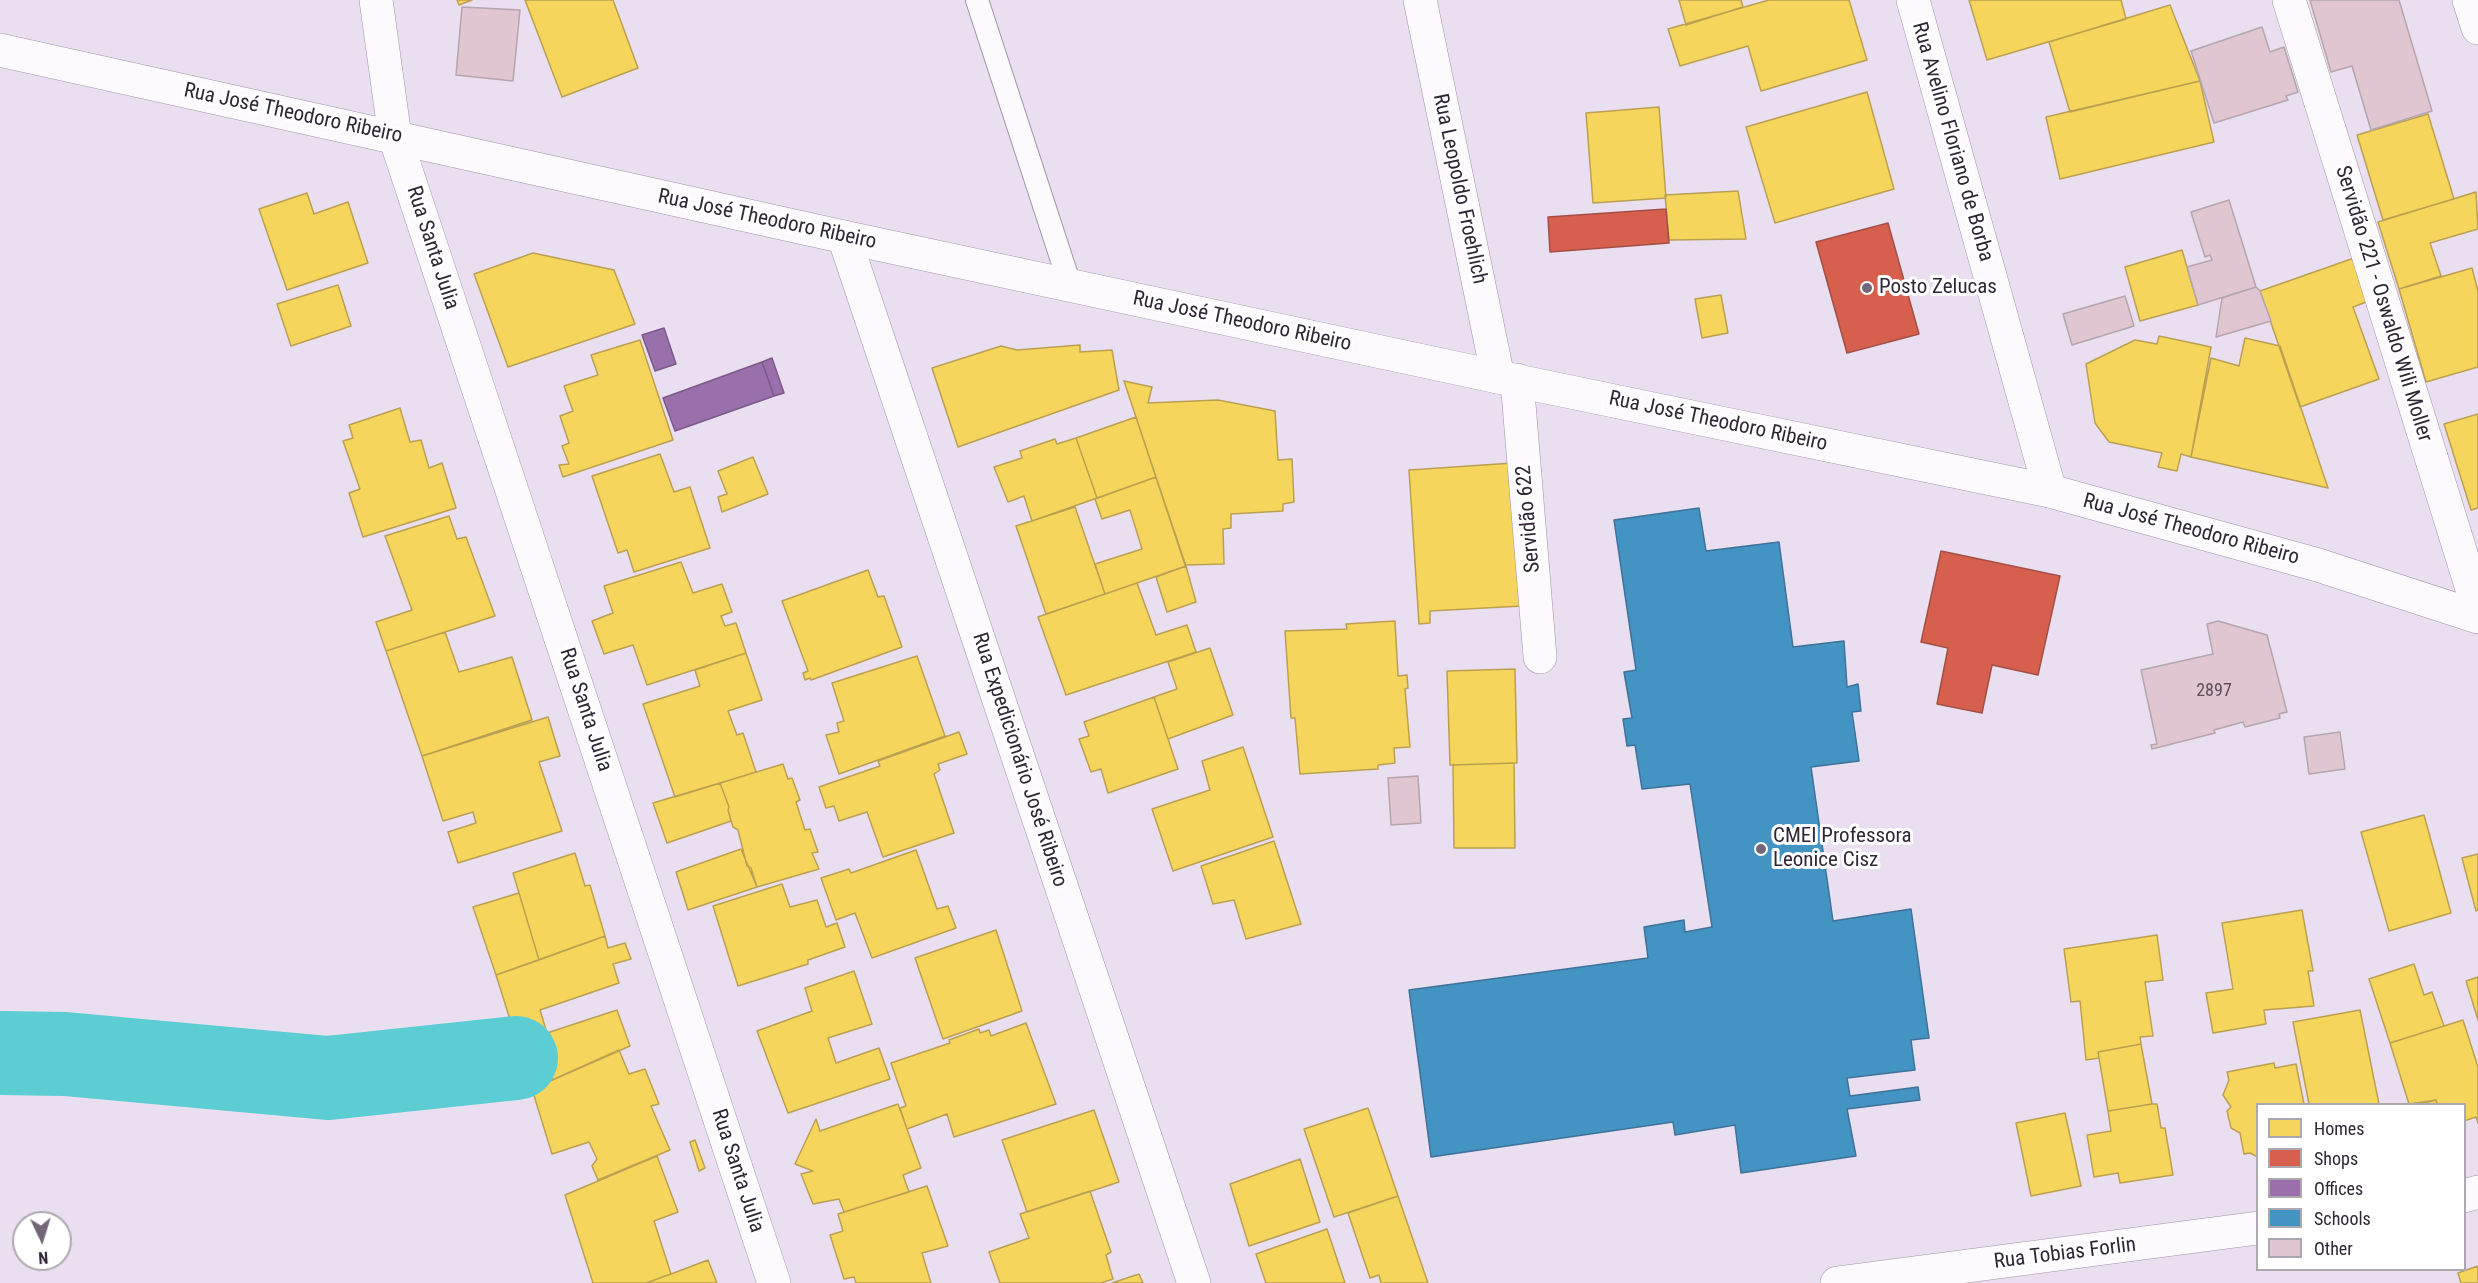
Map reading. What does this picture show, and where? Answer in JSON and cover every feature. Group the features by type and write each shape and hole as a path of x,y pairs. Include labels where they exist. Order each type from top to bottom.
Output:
{"street":[{"name":"Rua Santa Julia","path":"376,0 395,137 774,1283"},
{"name":"Rua Leopoldo Froehlich","path":"1420,0 1507,379"},
{"name":"Rua Avelino Floriano de Borba","path":"1912,0 2050,491"},
{"name":"Servidão 221 - Oswaldo Wili Moller","path":"2289,0 2478,608"},
{"path":"2469,0 2478,28"},
{"name":"Rua José Theodoro Ribeiro","path":"0,50 844,237 1507,379 2050,491 2318,566 2478,617"},
{"name":"Rua Expedicionário José Ribeiro","path":"844,237 1194,1283"},
{"name":"Servidão 622","path":"1507,379 1540,657"},
{"name":"Rua Tobias Forlin","path":"1837,1283 2256,1228"}],"lane":[{"path":"977,0 1070,285"}],"building: Homes":[{"path":"457,0 472,0 459,5"},
{"path":"525,0 613,0 638,68 562,97"},
{"path":"1679,0 1741,0 1743,7 1686,25"},
{"path":"1769,0 1849,0 1867,60 1761,91 1748,46 1680,66 1668,29"},
{"path":"1969,0 2121,0 2126,19 1987,60"},
{"path":"2170,5 2200,81 2070,112 2049,42"},
{"path":"2200,81 2214,142 2060,179 2046,117"},
{"path":"1867,92 1894,189 1775,223 1746,127"},
{"path":"1659,107 1666,198 1593,203 1586,113"},
{"path":"2428,114 2454,199 2383,220 2357,135"},
{"path":"1738,191 1746,239 1669,240 1665,195"},
{"path":"2476,192 2478,229 2430,243 2441,276 2399,289 2378,222"},
{"path":"307,193 314,214 348,202 368,263 287,290 259,209"},
{"path":"2182,250 2198,305 2140,321 2125,267"},
{"path":"533,253 614,270 635,324 508,367 474,274"},
{"path":"2354,258 2369,301 2353,307 2379,379 2300,407 2260,291"},
{"path":"2472,268 2478,291 2478,367 2426,382 2399,289"},
{"path":"338,285 351,326 291,346 277,304"},
{"path":"1721,295 1728,333 1702,338 1695,299"},
{"path":"2159,336 2211,347 2191,457 2181,454 2177,471 2158,467 2162,453 2109,442 2095,423 2086,364 2135,340 2157,344"},
{"path":"2245,338 2280,346 2328,488 2191,457 2211,358 2239,366"},
{"path":"640,340 673,440 563,477 559,465 569,464 562,446 569,443 560,416 573,411 564,386 598,375 591,355"},
{"path":"1080,345 1080,352 1112,350 1119,390 958,447 932,368 1001,346 1017,350"},
{"path":"1124,381 1152,387 1148,403 1218,400 1275,411 1278,460 1292,459 1294,502 1283,504 1283,511 1231,514 1231,528 1223,529 1224,564 1185,565"},
{"path":"400,408 410,442 421,440 429,468 442,463 456,508 363,537 349,493 360,489 343,441 353,438 349,425"},
{"path":"2478,414 2478,508 2471,510 2444,424"},
{"path":"1136,417 1156,477 1097,498 1076,438"},
{"path":"1076,438 1097,498 1032,521 1024,496 1008,502 994,467 1022,458 1020,451 1055,439 1057,444"},
{"path":"660,454 674,492 690,487 710,548 634,572 627,550 618,553 592,476"},
{"path":"753,457 768,494 722,512 718,497 727,494 718,471"},
{"path":"1513,463 1522,606 1430,611 1430,623 1419,624 1409,470"},
{"path":"1156,477 1186,566 1105,594 1095,564 1142,549 1130,510 1102,519 1095,499"},
{"path":"1075,507 1105,594 1046,614 1016,526"},
{"path":"449,516 457,539 466,537 495,616 386,651 376,622 412,610 385,536"},
{"path":"681,562 693,593 722,584 732,612 721,616 725,626 736,623 746,653 647,685 633,645 604,654 592,621 613,613 604,586"},
{"path":"1186,566 1196,602 1167,612 1156,577"},
{"path":"868,570 878,597 884,596 902,647 811,680 810,678 805,680 803,673 808,671 782,601"},
{"path":"1137,583 1156,635 1187,625 1196,652 1066,695 1038,617"},
{"path":"1395,621 1398,676 1407,675 1408,688 1405,689 1410,747 1394,748 1395,763 1378,765 1378,769 1300,774 1295,718 1291,718 1285,631 1347,629 1346,624"},
{"path":"445,632 459,672 512,657 532,720 422,756 386,651"},
{"path":"1210,648 1233,715 1168,739 1154,697 1177,689 1168,662"},
{"path":"746,653 762,700 728,711 737,735 743,733 756,772 675,797 643,704 700,686 695,670"},
{"path":"917,656 945,736 839,774 826,735 839,732 837,723 844,721 832,683"},
{"path":"1515,669 1517,763 1450,765 1447,671"},
{"path":"1154,697 1178,769 1108,793 1101,769 1091,772 1079,739 1089,736 1084,722"},
{"path":"548,717 560,756 539,762 562,831 458,863 448,832 476,823 473,812 443,821 422,756"},
{"path":"959,732 967,754 938,764 940,770 934,774 954,833 883,857 867,812 839,821 834,806 826,808 819,787 880,766 878,761"},
{"path":"1243,747 1273,837 1173,871 1152,809 1210,790 1202,761"},
{"path":"1514,763 1515,848 1454,848 1453,765"},
{"path":"783,764 788,779 792,778 800,800 796,802 805,830 810,829 818,852 812,853 819,869 757,887 751,868 747,866 738,830 733,827 729,807 720,783"},
{"path":"720,783 729,807 731,821 667,843 653,803"},
{"path":"2424,815 2451,913 2389,931 2361,832"},
{"path":"1274,841 1301,924 1246,939 1234,900 1213,904 1201,866"},
{"path":"741,849 757,887 688,910 676,872"},
{"path":"916,850 937,909 948,906 956,928 872,958 855,913 836,920 821,878 849,869 851,873"},
{"path":"575,853 585,886 590,885 605,936 539,960 513,873"},
{"path":"2478,854 2478,910 2476,911 2462,858"},
{"path":"782,884 790,907 817,900 826,927 837,923 845,947 808,960 808,964 738,986 713,906"},
{"path":"519,893 539,960 496,975 473,907"},
{"path":"2302,910 2313,971 2308,971 2314,1006 2264,1010 2266,1024 2213,1033 2206,993 2233,989 2222,923"},
{"path":"996,930 1022,1011 943,1039 915,958"},
{"path":"2157,935 2163,980 2145,982 2153,1036 2140,1037 2141,1044 2098,1052 2099,1058 2086,1060 2080,1001 2071,1002 2064,949"},
{"path":"605,936 608,948 625,943 631,959 613,964 619,983 540,1010 547,1033 617,1010 630,1046 532,1089 496,975"},
{"path":"2414,964 2424,995 2432,992 2444,1026 2390,1043 2369,979"},
{"path":"854,971 872,1024 828,1038 836,1063 879,1048 890,1079 788,1113 757,1031 812,1011 805,988"},
{"path":"2478,977 2478,1020 2466,981"},
{"path":"2360,1010 2379,1103 2309,1103 2293,1022"},
{"path":"2463,1020 2478,1067 2478,1123 2476,1117 2466,1120 2466,1103 2437,1103 2436,1100 2409,1103 2390,1043"},
{"path":"1026,1023 1056,1104 954,1137 947,1114 907,1129 900,1108 906,1106 891,1063 950,1043 949,1040 979,1029 980,1033 989,1030 991,1036"},
{"path":"2141,1044 2152,1104 2108,1111 2098,1052"},
{"path":"619,1050 629,1074 645,1069 659,1104 651,1106 670,1150 598,1180 592,1166 597,1159 589,1142 552,1154 532,1089"},
{"path":"2274,1063 2275,1068 2296,1064 2304,1103 2256,1103 2256,1156 2250,1153 2244,1154 2240,1133 2231,1128 2227,1111 2231,1107 2223,1095 2229,1080 2227,1072"},
{"path":"898,1104 921,1168 903,1175 909,1192 844,1212 839,1199 813,1204 801,1174 813,1171 795,1164 816,1119 820,1131"},
{"path":"2157,1104 2161,1128 2165,1128 2173,1175 2120,1183 2118,1173 2094,1177 2087,1135 2111,1131 2108,1111"},
{"path":"1368,1108 1398,1196 1334,1217 1304,1129"},
{"path":"1094,1110 1119,1182 1027,1212 1002,1140"},
{"path":"2065,1113 2081,1186 2031,1196 2016,1123"},
{"path":"695,1140 705,1168 699,1171 690,1142"},
{"path":"657,1156 678,1212 654,1221 671,1274 646,1283 593,1283 565,1195"},
{"path":"1300,1159 1320,1222 1249,1246 1230,1184"},
{"path":"927,1186 948,1246 922,1253 931,1283 856,1283 854,1277 844,1279 830,1235 843,1231 838,1214"},
{"path":"1090,1191 1111,1252 1106,1255 1113,1279 1101,1283 1000,1283 989,1252 1029,1238 1020,1214"},
{"path":"1398,1196 1428,1283 1381,1283 1379,1275 1370,1278 1348,1213"},
{"path":"1327,1229 1345,1283 1266,1283 1256,1254"},
{"path":"708,1260 717,1283 646,1283 671,1274"},
{"path":"2478,1266 2478,1283 2461,1283 2458,1273"},
{"path":"1139,1274 1143,1283 1112,1283"}],"building: Shops":[{"path":"1666,209 1669,243 1550,252 1548,217"},
{"name":"Posto Zelucas","path":"1888,223 1919,334 1847,353 1816,242"},
{"path":"1941,551 2060,576 2038,675 1992,665 1982,713 1937,704 1948,648 1921,642"}],"building: Offices":[{"path":"664,328 676,364 655,371 642,335"},
{"path":"772,358 784,393 774,396 762,362"},
{"path":"762,362 774,396 675,431 663,398"}],"building: Schools":[{"name":"CMEI Professora Leonice Cisz","path":"1699,508 1706,551 1779,542 1793,647 1844,641 1847,687 1858,684 1861,711 1852,712 1859,761 1811,767 1833,921 1911,909 1929,1038 1911,1040 1915,1070 1847,1078 1850,1096 1918,1087 1920,1100 1847,1109 1856,1156 1741,1173 1735,1125 1675,1135 1673,1122 1431,1157 1409,990 1648,958 1644,927 1684,920 1685,932 1712,927 1690,784 1642,789 1635,745 1627,746 1623,719 1632,718 1624,672 1636,670 1614,520"}],"building: Other":[{"path":"2310,0 2399,0 2432,111 2371,130 2352,66 2331,72"},
{"path":"462,7 520,10 513,81 456,75"},
{"path":"2262,27 2270,52 2284,47 2298,92 2286,96 2288,100 2214,123 2191,51"},
{"path":"2229,200 2256,287 2198,305 2187,267 2212,260 2210,255 2205,257 2191,212"},
{"path":"2256,287 2260,291 2271,321 2216,337 2222,298"},
{"path":"2125,296 2134,326 2072,345 2063,314"},
{"path":"2218,621 2267,635 2287,712 2279,714 2280,718 2245,727 2243,722 2214,730 2215,733 2152,749 2151,745 2157,744 2141,670 2213,654 2207,624"},
{"path":"2340,732 2345,769 2309,774 2304,737"},
{"path":"1418,776 1421,823 1391,825 1388,778"}],"waterway":[{"path":"0,1053 65,1054 328,1078 516,1058"}],"place":[{"name":"Posto Zelucas","path":"1867,288"},
{"name":"CMEI Professora Leonice Cisz","path":"1761,849"}]}
